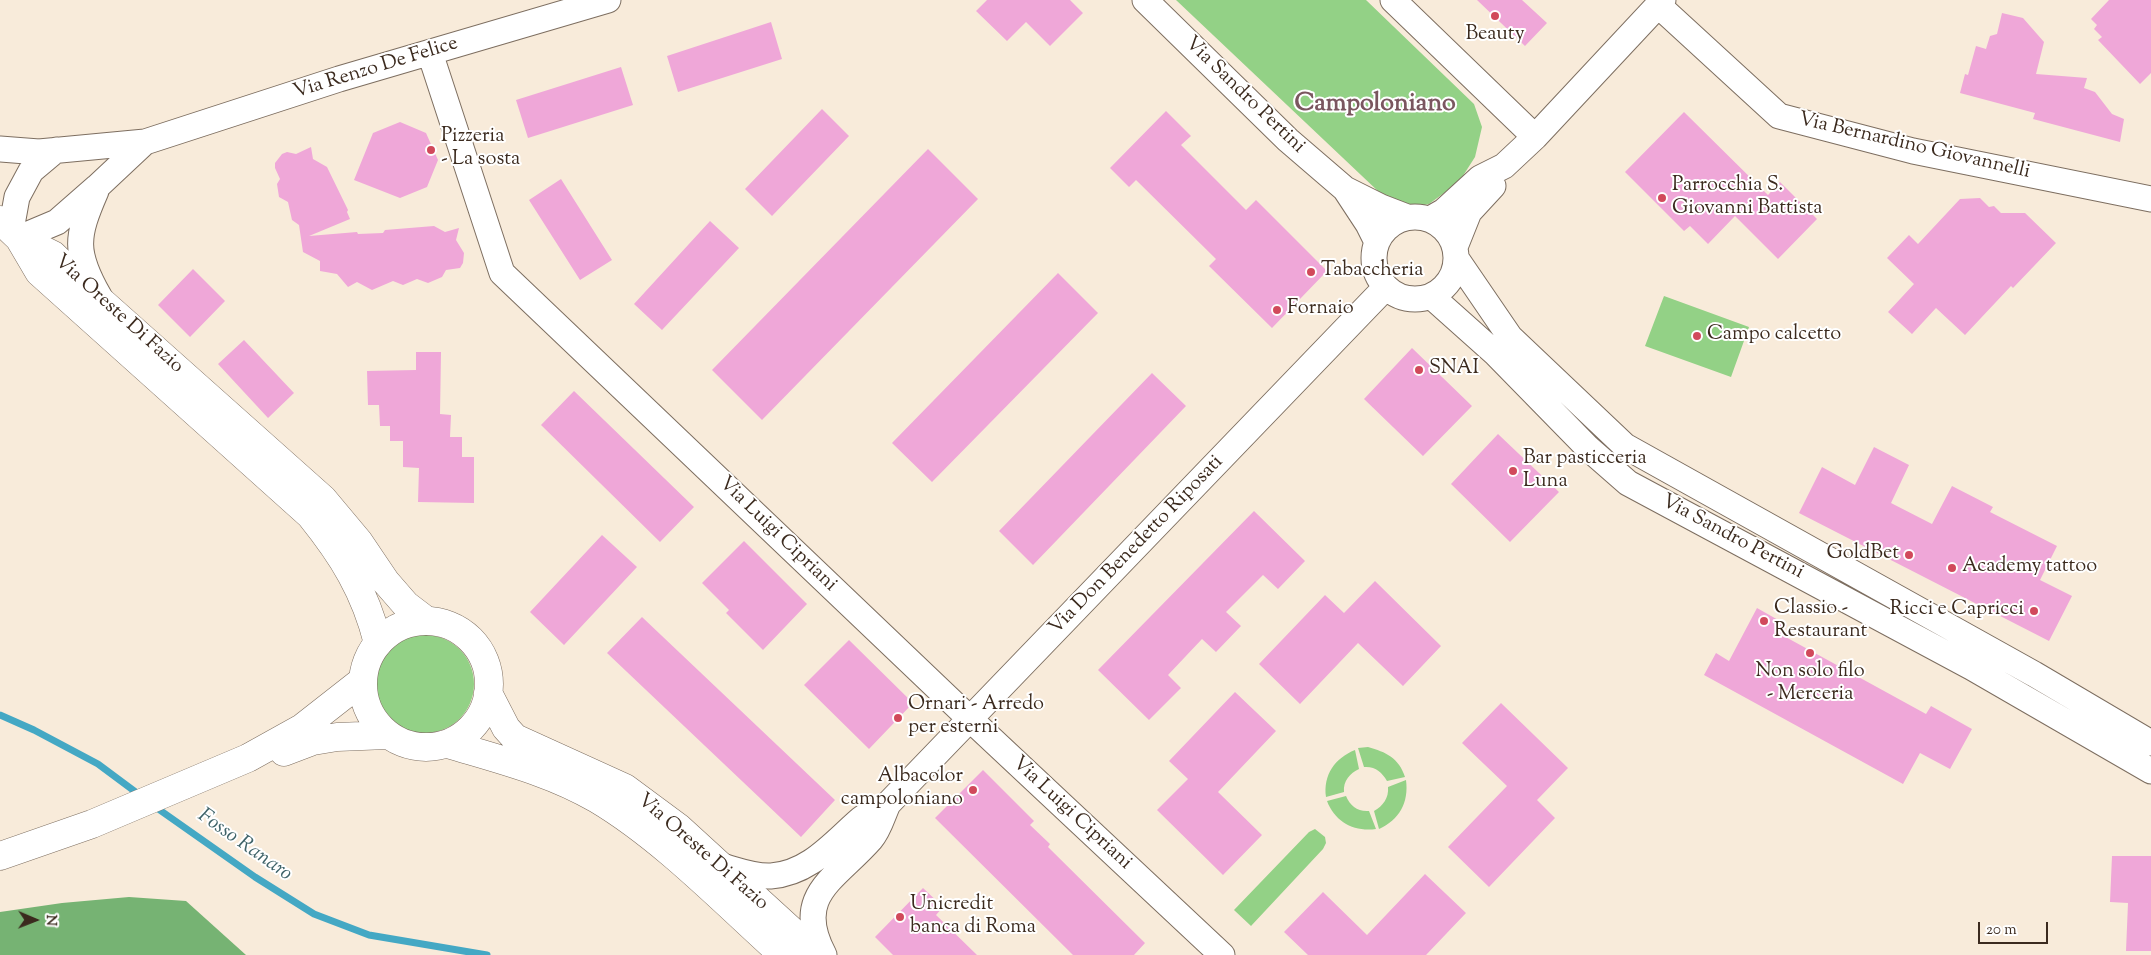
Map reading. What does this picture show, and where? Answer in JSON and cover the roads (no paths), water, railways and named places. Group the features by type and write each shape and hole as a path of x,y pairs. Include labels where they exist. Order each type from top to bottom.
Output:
{"main road":[{"name":"Via Oreste Di Fazio","path":"10,229 53,255 103,303 323,499 359,542 386,582 406,605 427,621"},
{"name":"Via Oreste Di Fazio","path":"10,229 39,272 310,515 334,545 363,596 371,614 378,643"},
{"path":"427,621 449,625 464,633 476,645 489,676 488,694 484,710 475,725 462,736 448,744 432,748 416,748 401,743 387,735 371,716 364,699 362,681 366,664 384,636 399,626 427,621"},
{"path":"0,856 92,824 248,758 302,728 362,681"},
{"name":"Via Oreste Di Fazio","path":"488,694 506,728 515,738 625,788 679,828 818,955"},
{"path":"248,758 284,752 313,740 387,735"},
{"name":"Via Oreste Di Fazio","path":"448,744 527,768 596,798 643,829 783,955"}],"street":[{"name":"Via Renzo De Felice","path":"145,142 339,79 608,0"},
{"name":"Via Sandro Pertini","path":"1145,0 1288,140 1345,189 1382,207 1419,218"},
{"path":"1393,0 1535,137"},
{"path":"1504,166 1491,189 1469,212 1456,253 1455,270 1442,290 1420,299 1407,298 1386,288 1374,266 1377,242 1384,230 1394,221 1419,218 1444,211 1480,178 1504,166 1535,137 1660,3"},
{"name":"Via Bernardino Giovannelli","path":"1660,3 1779,116 1913,151 2151,198"},
{"name":"Via Luigi Cipriani","path":"430,53 502,274 970,719 1222,955"},
{"path":"0,149 39,152 145,142"},
{"path":"56,150 31,171 17,197 10,229 57,222 98,187 145,142"},
{"path":"98,187 83,221 80,240 85,271 103,303"},
{"name":"Via Sandro Pertini","path":"1345,189 1368,224 1377,242"},
{"path":"1419,218 1442,225 1450,235 1456,253"},
{"name":"Via Sandro Pertini","path":"1456,253 1510,337 1626,446 2025,669 2151,743"},
{"name":"Via Don Benedetto Riposati","path":"888,804 1386,288"},
{"name":"Via Sandro Pertini","path":"1431,296 1496,354 1588,448 1628,483 1970,667 2151,770"},
{"path":"722,866 754,875 786,874 802,868 828,850 863,818 888,804"},
{"path":"824,955 815,938 812,925 812,911 819,896 873,838 888,804"}],"waterway":[{"name":"Fosso Ranaro","path":"0,715 34,730 98,764 141,796"},
{"name":"Fosso Ranaro","path":"154,806 255,877 314,914 369,935 487,955"}],"place":[{"name":"Beauty","path":"1495,16"},
{"name":"Pizzeria - La sosta","path":"431,150"},
{"name":"Parrocchia S. Giovanni Battista","path":"1662,198"},
{"name":"Tabaccheria","path":"1311,272"},
{"name":"Fornaio","path":"1277,310"},
{"name":"Campo calcetto","path":"1697,336"},
{"name":"SNAI","path":"1419,370"},
{"name":"Bar pasticceria Luna","path":"1513,471"},
{"name":"GoldBet","path":"1909,555"},
{"name":"Academy tattoo","path":"1952,568"},
{"name":"Ricci e Capricci","path":"2034,611"},
{"name":"Classio - Restaurant","path":"1764,621"},
{"name":"Non solo filo - Merceria","path":"1810,653"},
{"name":"Ornari - Arredo per esterni","path":"898,718"},
{"name":"Albacolor campoloniano","path":"973,790"},
{"name":"Unicredit banca di Roma","path":"900,917"}],"district":[{"name":"Campoloniano","path":"1375,106"}]}
